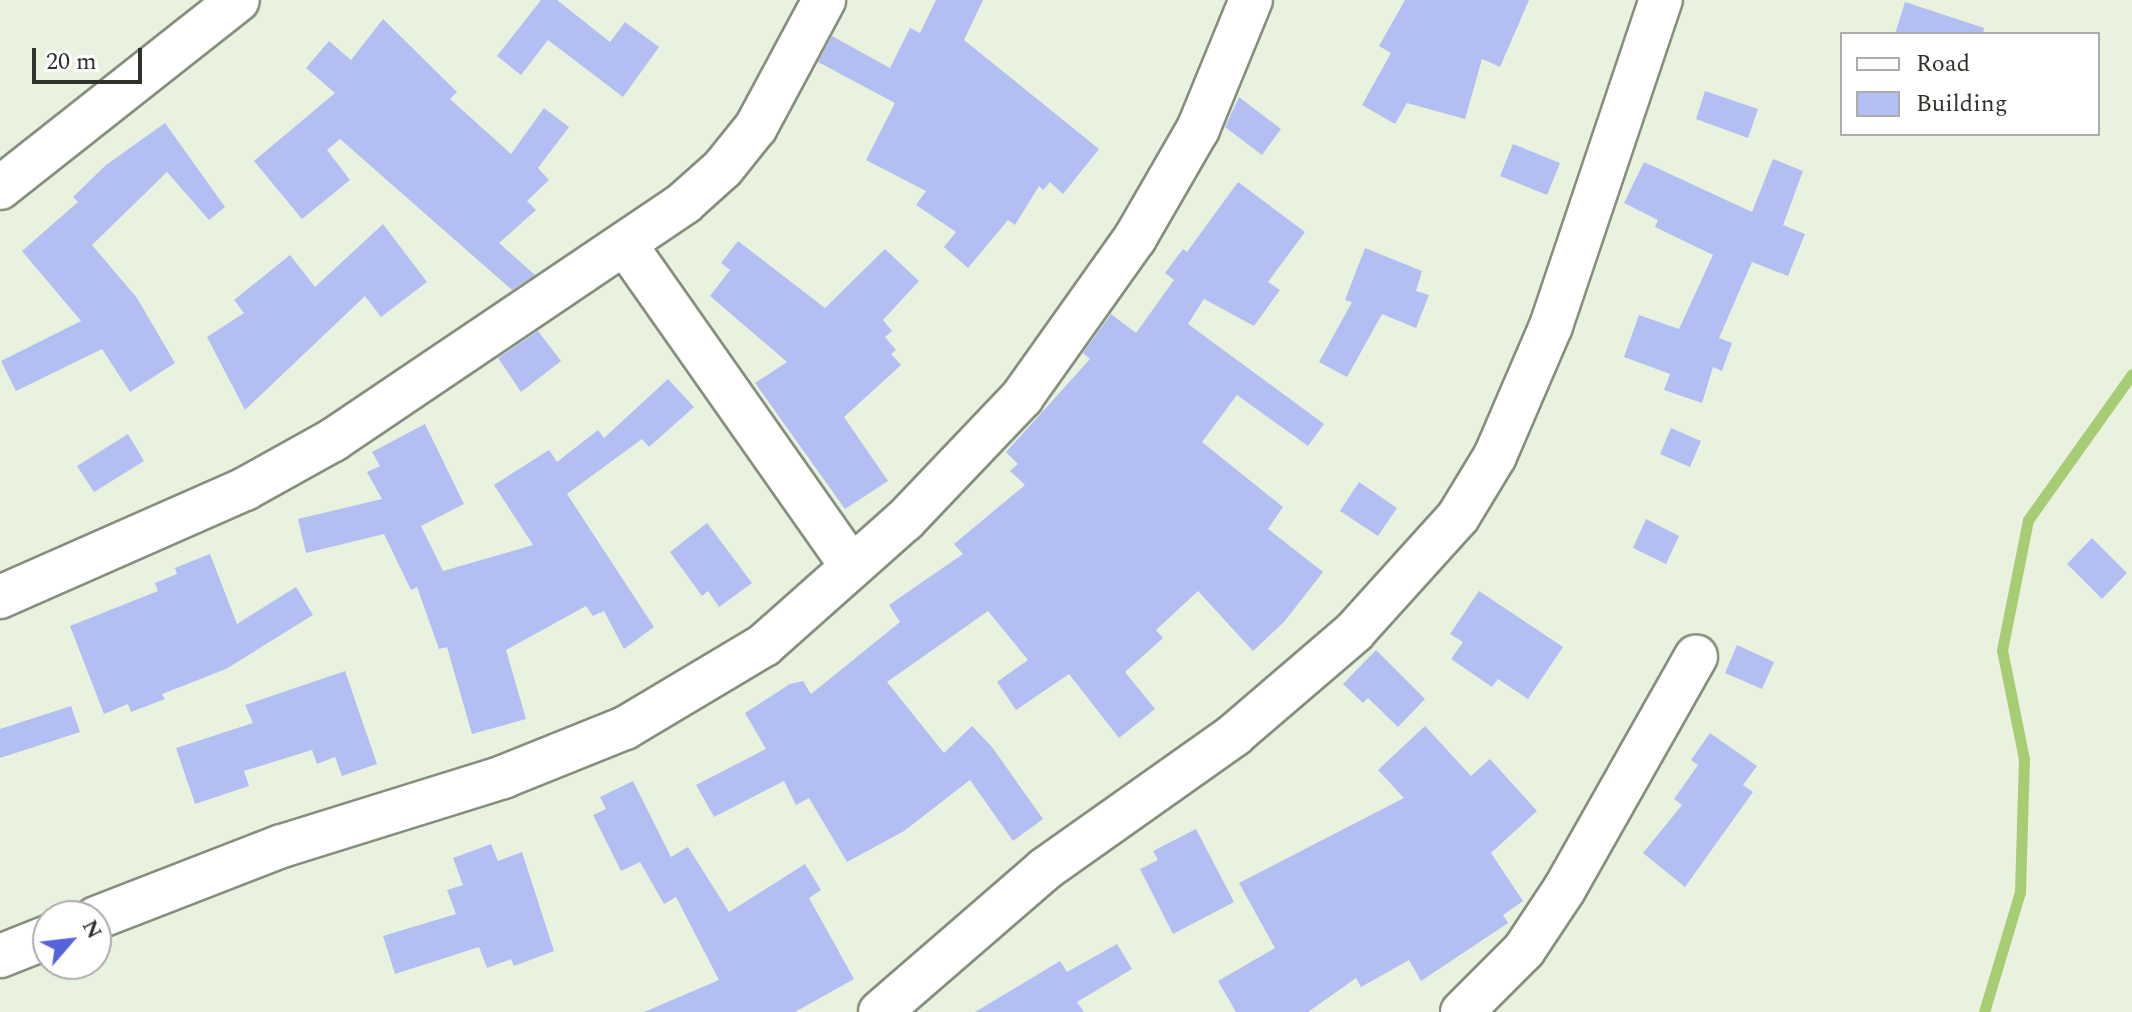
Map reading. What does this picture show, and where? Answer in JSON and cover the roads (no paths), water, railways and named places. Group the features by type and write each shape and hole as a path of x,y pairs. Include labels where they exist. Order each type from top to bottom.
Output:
{"street":[{"path":"0,188 238,0"},
{"path":"0,597 245,489 333,440 625,244 723,168 756,127 824,0"},
{"path":"112,912 295,841 503,777 625,728 764,645 973,454 1077,324 1198,129 1251,0"},
{"path":"880,1012 1045,869 1234,735 1305,675 1354,632 1458,517 1495,456 1551,326 1661,0"},
{"path":"625,244 851,565"},
{"path":"1462,1012 1524,950 1565,888 1696,656"},
{"path":"0,956 32,943"}],"waterway":[{"path":"1984,1012 2020,892 2024,759 2002,650 2028,520 2132,374"}]}
